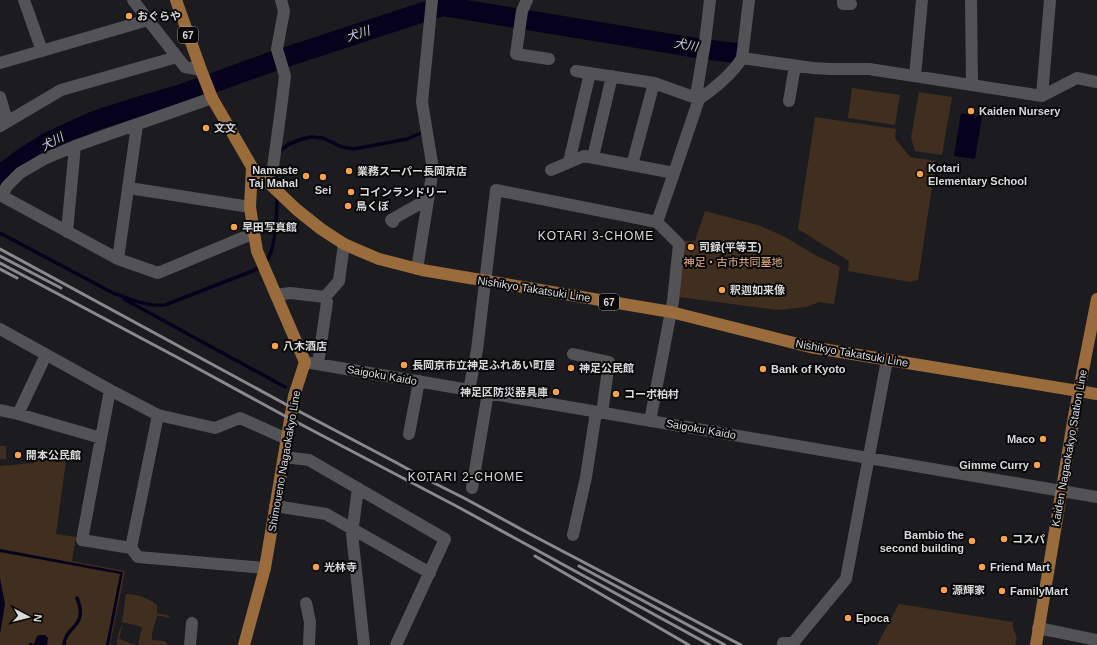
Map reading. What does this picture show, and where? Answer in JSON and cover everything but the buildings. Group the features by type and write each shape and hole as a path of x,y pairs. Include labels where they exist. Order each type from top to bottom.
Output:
{"main road":[{"name":"Nishikyo Takatsuki Line","path":"176,0 211,96 252,167 296,209 321,229 344,244 360,251 379,259 417,269 671,312 810,347 1097,394"},
{"path":"252,167 250,207 257,251 305,362"},
{"name":"Kaiden Nagaokakyo Station Line","path":"1036,645 1078,391 1094,332 1097,299"},
{"name":"Shimoueno Nagaokakyo Line","path":"244,645 265,568 294,396 305,362"}],"street":[{"path":"24,0 42,51"},
{"path":"133,0 185,67 202,74"},
{"path":"266,180 273,167 285,76 277,49 284,11 281,0"},
{"path":"417,269 433,169 422,102 432,0"},
{"path":"657,222 699,99 697,90 710,0"},
{"path":"699,99 707,94 737,67 742,58 749,0"},
{"path":"915,76 922,0"},
{"path":"971,0 972,84"},
{"path":"1042,96 1050,0"},
{"path":"525,6 520,26 516,54 549,59"},
{"path":"0,63 148,20"},
{"path":"0,97 3,123 61,90 177,57"},
{"path":"742,58 830,70 869,69 1042,96 1077,78 1097,82"},
{"path":"789,101 795,66"},
{"path":"576,71 654,83 699,99"},
{"path":"569,162 590,73"},
{"path":"593,157 612,76"},
{"path":"632,165 654,83"},
{"path":"211,96 75,146 44,159 20,173 7,186 2,196 118,259 158,273 254,233"},
{"path":"118,259 137,124"},
{"path":"67,232 75,146"},
{"path":"551,170 584,156 674,173"},
{"path":"129,188 250,207"},
{"path":"469,390 477,350 496,190 657,222 679,244 671,312 650,421"},
{"path":"393,222 391,220 428,199"},
{"path":"318,364 327,302 326,297 339,281 344,244"},
{"path":"276,295 290,293 326,297"},
{"path":"0,329 158,416 215,428 240,418 287,439"},
{"path":"18,414 46,354"},
{"path":"573,354 610,362 573,535"},
{"path":"784,643 793,643 846,579 887,360"},
{"name":"Saigoku Kaido","path":"305,362 1097,497"},
{"path":"409,434 419,381"},
{"path":"110,390 82,540 131,548 138,557 265,568"},
{"path":"472,488 488,393"},
{"path":"0,410 101,438"},
{"path":"131,548 158,416"},
{"path":"284,457 309,460 445,539 396,645"},
{"path":"358,488 352,534 364,645"},
{"path":"275,506 326,514 430,573"},
{"path":"306,603 310,622 309,645"},
{"path":"190,645 192,623"},
{"path":"1038,628 1097,640"}],"green space":[{"path":"852,88 900,95 895,125 848,118"},
{"path":"919,92 952,97 942,155 915,151 911,138"},
{"path":"815,117 896,129 895,138 910,157 936,161 918,280 910,282 848,271 849,261 798,229"},
{"name":"神足・古市共同墓地","path":"705,211 761,226 785,237 817,256 840,267 834,304 819,302 807,307 778,310 679,297 684,241 695,241"},
{"path":"0,446 6,446 6,459 0,459"},
{"path":"42,456 66,461 56,534 76,537 72,561 125,571 110,645 0,645 0,466 33,463"},
{"path":"126,594 150,600 157,605 157,613 170,616 168,618 157,616 152,633 152,640 164,641 168,644 167,645 138,645 142,627 122,622"},
{"path":"899,604 1013,622 1013,628 1017,638 1015,645 877,645"},
{"path":"123,624 119,639 136,645 117,645 118,634"}],"water":[{"path":"961,113 982,117 975,159 954,156"},
{"path":"0,549 123,572 109,645 106,645 120,574 0,552"},
{"path":"0,578 5,604 0,634"},
{"path":"45,635 48,638 47,645 29,645 29,643 34,644 37,636"}],"waterway":[{"name":"犬川","path":"0,175 50,141 94,121 185,93 274,61 442,6 703,49 736,53"},
{"path":"676,44 688,38"},
{"path":"279,153 289,144 311,137 323,138 342,147 354,149 407,139 421,133"},
{"path":"276,169 277,187"},
{"path":"265,263 272,250 274,240 277,195"},
{"path":"0,233 115,294"},
{"path":"113,293 145,304 165,305 255,270 260,266"},
{"path":"124,299 285,387"},
{"path":"64,645 65,638 78,621 80,615 80,608 77,598"}],"railway":[{"path":"0,249 287,405 741,645"},
{"path":"0,256 61,288"},
{"path":"0,263 458,507 710,645"},
{"path":"0,269 17,278"},
{"path":"535,556 689,645"},
{"path":"579,566 725,645"}],"place":[{"name":"おぐらや","path":"129,16"},
{"name":"Kaiden Nursery","path":"971,111"},
{"name":"文文","path":"206,128"},
{"name":"業務スーパー長岡京店","path":"349,171"},
{"name":"Kotari Elementary School","path":"920,174"},
{"name":"Namaste Taj Mahal","path":"306,176"},
{"name":"Sei","path":"323,177"},
{"name":"コインランドリー","path":"351,192"},
{"name":"鳥くぼ","path":"348,206"},
{"name":"早田写真館","path":"234,227"},
{"name":"司録(平等王)","path":"691,247"},
{"name":"釈迦如来像","path":"722,290"},
{"name":"八木酒店","path":"275,346"},
{"name":"長岡京市立神足ふれあい町屋","path":"404,365"},
{"name":"神足公民館","path":"571,368"},
{"name":"Bank of Kyoto","path":"763,369"},
{"name":"神足区防災器具庫","path":"556,392"},
{"name":"コーポ柏村","path":"616,394"},
{"name":"Maco","path":"1043,439"},
{"name":"開本公民館","path":"18,455"},
{"name":"Gimme Curry","path":"1037,465"},
{"name":"コスパ","path":"1004,539"},
{"name":"Bambio the second building","path":"972,541"},
{"name":"光林寺","path":"316,567"},
{"name":"Friend Mart","path":"982,567"},
{"name":"源輝家","path":"944,590"},
{"name":"FamilyMart","path":"1002,591"},
{"name":"Epoca","path":"848,618"}],"district":[{"name":"KOTARI 3-CHOME","path":"596,236"},
{"name":"KOTARI 2-CHOME","path":"466,477"}]}
